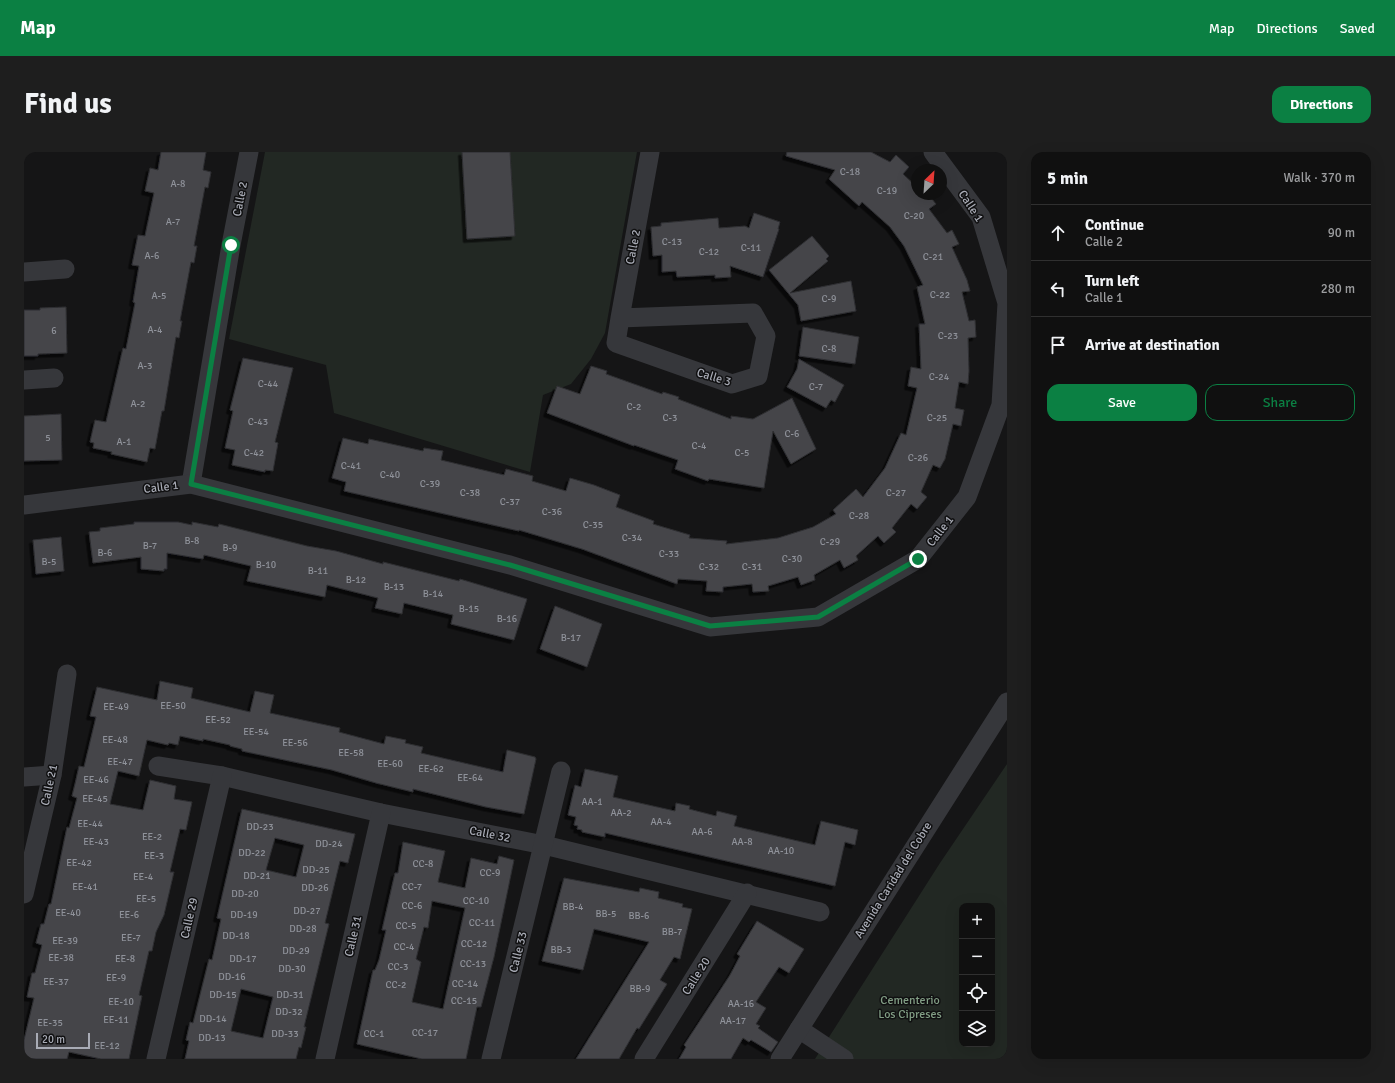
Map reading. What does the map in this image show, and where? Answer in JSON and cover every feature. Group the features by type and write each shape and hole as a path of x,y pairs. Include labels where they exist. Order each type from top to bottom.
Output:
{"street":[{"name":"Calle 2","path":"191,484 231,245 249,152"},
{"name":"Calle 2","path":"616,343 650,152"},
{"name":"Calle 1","path":"24,505 191,484 510,565 710,626 818,617 918,559 967,497 1001,405 1007,303 981,217 933,152"},
{"path":"24,272 65,269"},
{"name":"Calle 3","path":"616,343 732,384 758,376 766,336 754,314 620,318"},
{"path":"24,380 54,378"},
{"name":"Calle 21","path":"24,894 52,775 67,674"},
{"name":"Avenida Caridad del Cobre","path":"780,1059 1007,702"},
{"name":"Calle 32","path":"158,766 222,776 382,813 544,845 747,893 820,912"},
{"name":"Calle 33","path":"492,1059 561,771"},
{"path":"24,777 52,775"},
{"name":"Calle 29","path":"156,1059 222,776"},
{"name":"Calle 31","path":"325,1059 382,813"},
{"name":"Calle 20","path":"644,1059 747,893"},
{"path":"799,1029 844,1059"}],"green space":[{"path":"265,152 637,152 605,333 591,359 571,384 543,395 530,472 334,413 326,365 229,339"},
{"name":"Cementerio Los Cipreses","path":"1007,764 1007,1059 815,1059 940,863"}],"building":[{"path":"161,152 206,152 203,170 211,172 208,188 205,187 194,246 197,246 194,263 191,262 180,321 182,321 179,338 176,337 164,411 162,411 155,449 150,448 147,462 111,454 112,452 93,448 94,443 90,442 95,420 106,422 123,348 126,349 135,303 133,302 139,266 132,265 138,235 145,236 154,193 145,191 150,168 158,170"},
{"path":"462,152 510,152 515,236 467,239"},
{"path":"787,152 871,152 890,162 896,155 909,167 903,174 911,181 911,200 933,200 936,204 929,209 947,233 952,230 959,244 952,247 967,280 970,291 962,292 969,321 975,320 976,337 968,338 968,384 959,382 955,408 964,410 961,426 953,424 945,459 940,468 933,465 921,492 927,497 917,509 911,504 892,528 896,532 884,543 878,536 856,556 858,560 844,568 840,560 814,575 815,580 801,585 798,577 768,586 769,591 753,592 752,584 723,587 723,592 706,591 707,581 678,579 677,584 582,549 519,530 344,491 346,482 332,478 343,438 368,444 369,439 423,451 424,448 443,451 441,460 504,475 506,469 533,476 532,481 566,491 570,478 594,485 620,495 616,507 654,521 653,524 690,535 689,538 727,541 726,544 778,538 813,527 836,514 833,510 856,489 863,497 885,468 901,433 906,435 917,388 908,386 911,367 921,369 919,324 925,324 917,287 923,285 904,246 890,227 862,202 859,206 829,179 835,170 786,156"},
{"path":"754,213 780,222 763,277 730,266 731,277 715,278 715,275 677,277 676,271 662,272 662,255 653,256 651,227 661,226 661,223 718,218 719,228 745,226 749,228"},
{"path":"812,236 829,256 826,259 828,261 790,293 851,281 856,311 801,321 798,305 769,270"},
{"path":"66,307 67,353 24,356 24,310"},
{"path":"803,327 859,337 855,364 799,356"},
{"path":"243,358 293,368 275,442 278,443 273,471 265,470 265,472 232,465 235,450 225,448 233,411 230,410"},
{"path":"799,359 844,385 835,402 831,400 826,408 787,387 797,369"},
{"path":"591,366 607,371 606,374 662,394 663,392 679,397 678,399 731,419 731,416 753,419 792,398 816,449 791,464 773,431 764,488 709,479 708,481 675,469 678,460 634,446 547,413 557,386 580,394"},
{"path":"61,414 62,460 24,461 24,416"},
{"path":"134,522 178,522 192,525 192,522 218,527 219,524 307,546 336,551 383,564 383,562 459,581 460,579 527,599 514,640 451,624 453,615 404,603 402,614 375,608 378,598 327,585 325,597 247,581 251,566 204,555 203,559 167,553 167,569 164,569 164,571 141,569 141,557 93,563 89,532 100,531 100,528 134,524"},
{"path":"61,537 64,571 36,574 33,540"},
{"path":"555,606 602,624 587,667 540,649"},
{"path":"160,681 193,688 191,698 250,712 255,691 274,695 270,713 340,728 339,732 384,744 386,736 406,740 405,743 423,747 421,753 503,772 507,750 535,757 536,759 524,814 486,807 413,789 413,792 332,770 242,751 242,749 230,745 203,739 203,741 180,736 178,745 169,743 168,745 147,740 139,776 118,771 110,804 143,810 150,780 176,786 174,799 192,802 186,830 180,829 170,872 174,872 164,915 156,932 152,951 149,951 139,995 142,996 129,1059 101,1059 69,1052 67,1059 24,1059 24,1040 34,998 27,997 32,973 35,973 42,945 36,943 41,924 44,924 49,904 51,904 67,827 69,828 77,798 72,796 79,766 84,767 96,717 90,716 97,687 157,700"},
{"path":"585,769 618,776 613,797 675,811 676,803 690,806 689,809 716,816 717,811 737,816 734,826 815,845 821,821 858,830 855,845 845,842 835,886 605,833 605,837 582,832 582,830 577,829 578,826 574,825 576,817 568,815 575,785 581,787"},
{"path":"242,809 355,834 348,863 340,861 325,923 329,924 304,1027 306,1027 301,1048 299,1047 296,1059 185,1059 189,1041 186,1040 190,1022 193,1023 209,959 212,960 221,919 217,918","holes":["275,838 304,845 296,877 266,870","241,989 273,997 263,1038 231,1031"]},
{"path":"403,842 445,851 438,882 465,888 471,858 497,864 499,856 514,860 494,957 481,1007 477,1007 466,1059 422,1059 357,1044 373,970 375,970 379,960 386,930 382,930 395,873 398,873","holes":["432,901 465,908 443,1009 412,1002 421,962 416,959 424,927 428,928"]},
{"path":"564,878 639,892 640,888 659,892 658,898 683,904 682,907 692,909 680,959 674,957 660,980 667,984 639,1029 637,1028 619,1059 576,1059 649,942 594,929 583,970 542,961"},
{"path":"757,921 804,949 789,973 779,967 756,1002 766,1008 756,1024 760,1026 758,1028 778,1042 771,1052 751,1040 749,1042 743,1038 731,1059 679,1059 686,1047 684,1045 730,975 740,956 737,954"}],"route":[{"path":"231,245 191,484 510,565 710,626 818,617 918,559"}]}
